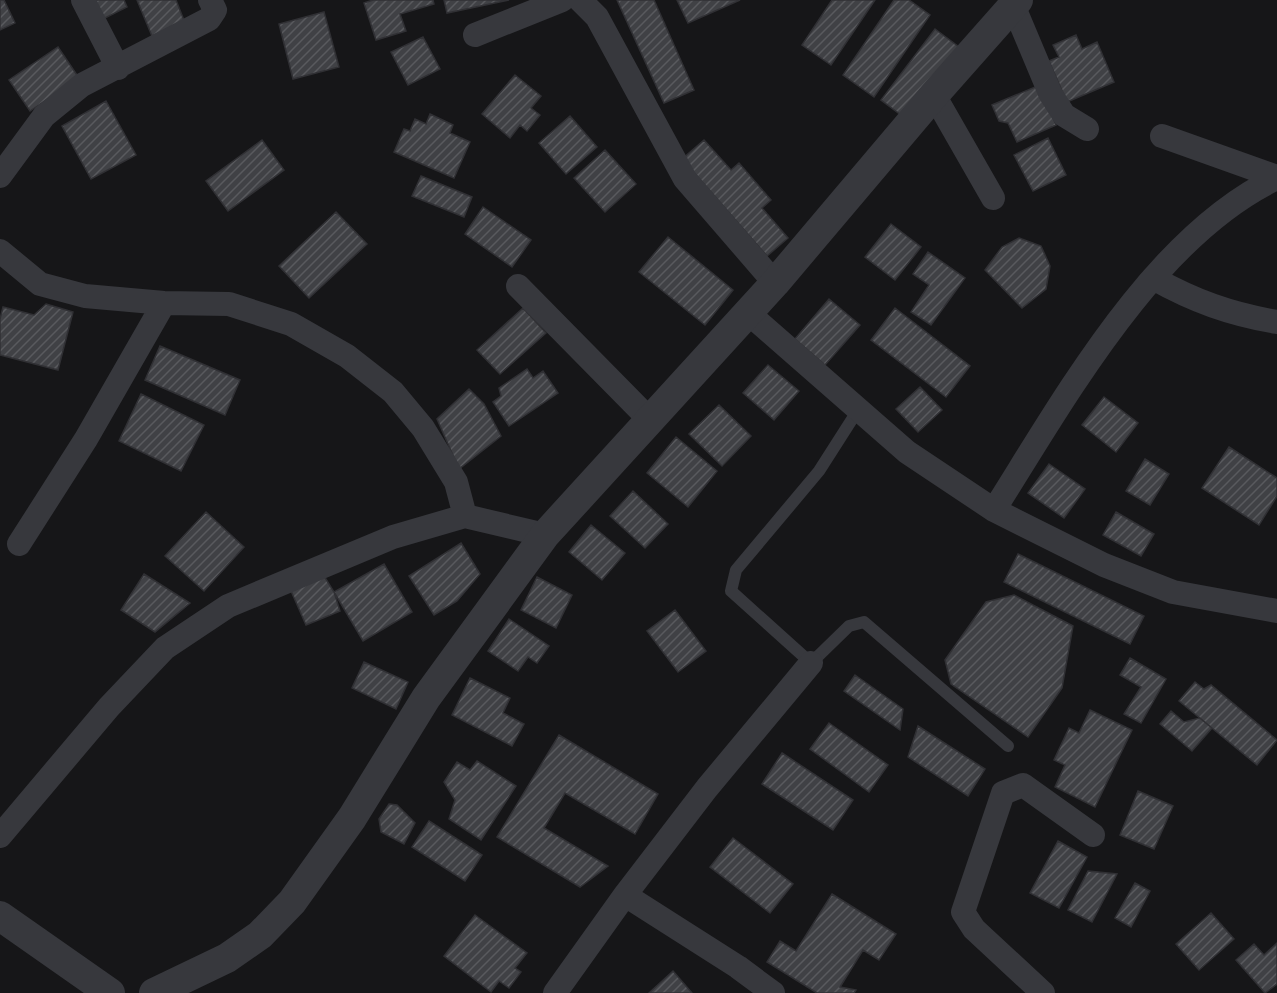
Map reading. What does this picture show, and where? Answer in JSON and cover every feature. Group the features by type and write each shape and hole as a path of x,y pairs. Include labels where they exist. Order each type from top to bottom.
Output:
{"street":[{"path":"83,0 118,68"},
{"path":"0,176 44,116 82,85 209,20 215,10 210,0"},
{"path":"475,35 562,0"},
{"path":"580,0 597,16 686,179 775,284"},
{"path":"154,993 227,958 260,935 292,902 352,818 426,698 545,535 775,284 934,95 1016,2 1050,93 1064,116 1087,129"},
{"path":"934,95 993,198"},
{"path":"1162,136 1277,178"},
{"path":"994,510 1055,414 1136,296 1193,236 1254,189 1277,178"},
{"path":"0,251 40,284 85,296 164,303 229,304 291,324 347,356 393,392 423,428 456,482 465,516"},
{"path":"1153,278 1190,299 1238,315 1277,322"},
{"path":"518,286 649,419"},
{"path":"20,544 86,440 164,303"},
{"path":"747,312 907,452 994,510 1104,565 1173,592 1277,611"},
{"path":"0,836 109,707 165,648 228,606 393,537 465,516 545,535"},
{"path":"555,993 625,895 707,788 812,663"},
{"path":"1042,993 974,929 963,912 1003,793 1023,785 1093,835"},
{"path":"625,895 738,967 773,993"},
{"path":"0,916 110,993"}],"lane":[{"path":"858,410 819,471 736,570 731,591 812,663 849,626 864,622 1008,746"}],"building":[{"path":"0,0 4,0 15,23 0,30"},
{"path":"93,0 124,0 127,7 103,19"},
{"path":"137,0 176,0 185,23 152,36"},
{"path":"373,0 433,0 434,4 400,14 406,31 376,40 364,3"},
{"path":"444,0 509,0 447,13"},
{"path":"617,0 654,0 694,90 664,103"},
{"path":"677,0 740,0 688,23"},
{"path":"832,0 875,0 831,65 802,45"},
{"path":"894,0 909,0 930,15 874,97 843,75"},
{"path":"324,12 339,67 293,79 279,24"},
{"path":"935,29 963,50 909,121 881,100"},
{"path":"1076,35 1082,49 1097,42 1114,82 1067,102 1049,61 1059,57 1053,45"},
{"path":"423,37 440,69 408,85 391,52"},
{"path":"58,47 79,78 30,111 9,80"},
{"path":"515,75 541,96 531,108 540,115 527,131 520,125 510,138 482,114"},
{"path":"1040,85 1056,125 1017,142 1008,123 999,121 992,105"},
{"path":"106,101 136,155 91,179 62,126"},
{"path":"430,114 453,125 450,133 470,142 454,178 394,152 404,129 410,131 415,119 426,124"},
{"path":"570,116 597,147 566,174 539,143"},
{"path":"1048,138 1066,175 1033,191 1014,155"},
{"path":"262,140 284,170 228,211 206,181"},
{"path":"704,140 731,170 739,163 771,200 762,208 788,238 767,256 682,159"},
{"path":"605,150 636,184 605,212 574,178"},
{"path":"421,176 472,197 464,217 412,196"},
{"path":"483,207 531,240 512,267 465,234"},
{"path":"336,212 367,244 309,298 279,266"},
{"path":"891,224 921,247 895,280 865,257"},
{"path":"668,237 733,290 705,325 639,272"},
{"path":"1019,238 1041,246 1050,266 1046,289 1022,308 985,270 1002,247"},
{"path":"928,252 965,278 931,325 911,312 929,285 913,274"},
{"path":"829,299 860,325 825,365 795,339"},
{"path":"46,304 73,312 58,370 0,355 0,319 3,307 34,315"},
{"path":"523,308 546,333 500,374 477,350"},
{"path":"895,308 970,366 946,397 871,340"},
{"path":"160,346 240,380 225,415 145,380"},
{"path":"768,365 799,391 774,420 743,393"},
{"path":"527,369 533,378 543,371 558,393 509,426 493,402 501,396 499,388"},
{"path":"920,387 942,410 918,432 896,409"},
{"path":"469,389 484,404 501,436 459,469 437,419"},
{"path":"141,394 204,425 181,471 119,441"},
{"path":"1104,397 1138,423 1116,452 1082,425"},
{"path":"719,405 751,436 722,466 689,434"},
{"path":"676,437 717,471 688,507 647,473"},
{"path":"1229,447 1277,478 1277,496 1259,525 1202,488"},
{"path":"1145,459 1169,474 1150,505 1126,491"},
{"path":"1049,464 1085,489 1064,518 1028,493"},
{"path":"633,491 668,524 645,548 610,516"},
{"path":"206,512 244,547 204,591 165,556"},
{"path":"1116,512 1154,534 1141,556 1103,535"},
{"path":"591,525 625,553 602,580 569,552"},
{"path":"461,543 480,574 457,601 434,615 409,576"},
{"path":"1018,554 1144,616 1130,644 1004,582"},
{"path":"384,564 412,612 363,641 334,592"},
{"path":"144,574 190,603 155,632 121,610"},
{"path":"324,576 334,592 340,611 306,625 291,591"},
{"path":"537,577 572,595 556,628 521,610"},
{"path":"1014,595 1073,626 1062,688 1028,737 951,684 945,660 986,602"},
{"path":"675,610 706,651 678,672 647,631"},
{"path":"509,619 549,646 537,663 528,657 518,671 488,651"},
{"path":"1130,658 1166,679 1141,723 1124,714 1141,687 1120,675"},
{"path":"364,662 408,682 396,709 352,688"},
{"path":"855,675 903,709 900,730 844,691"},
{"path":"470,678 510,698 503,713 524,724 512,746 452,715"},
{"path":"1195,682 1204,689 1211,685 1277,740 1257,765 1179,701"},
{"path":"1090,710 1132,730 1095,807 1055,787 1065,765 1054,760 1069,728 1079,733"},
{"path":"1171,711 1184,722 1200,718 1212,728 1192,751 1160,724"},
{"path":"829,723 888,765 869,792 810,749"},
{"path":"918,726 985,769 968,796 908,757"},
{"path":"559,735 658,794 635,834 565,793 544,828 608,866 580,887 497,837"},
{"path":"782,753 853,800 833,830 762,784"},
{"path":"477,761 516,786 481,840 449,819 455,800 444,782 457,762 470,770"},
{"path":"1138,791 1173,806 1154,849 1120,835"},
{"path":"389,804 397,805 415,823 404,844 381,832 379,819"},
{"path":"429,821 482,855 465,881 412,847"},
{"path":"733,838 793,884 770,913 710,867"},
{"path":"1058,841 1087,857 1059,908 1030,893"},
{"path":"1088,871 1117,874 1092,922 1068,910"},
{"path":"1135,883 1150,891 1131,927 1115,918"},
{"path":"832,894 896,934 879,960 863,950 840,987 856,990 854,993 817,993 767,962 780,941 796,951"},
{"path":"1211,913 1234,939 1199,970 1176,944"},
{"path":"475,915 527,953 515,968 521,972 509,988 499,981 491,992 444,956"},
{"path":"1277,943 1277,984 1265,993 1236,960 1254,944 1264,955"},
{"path":"673,971 692,993 649,993"}]}
